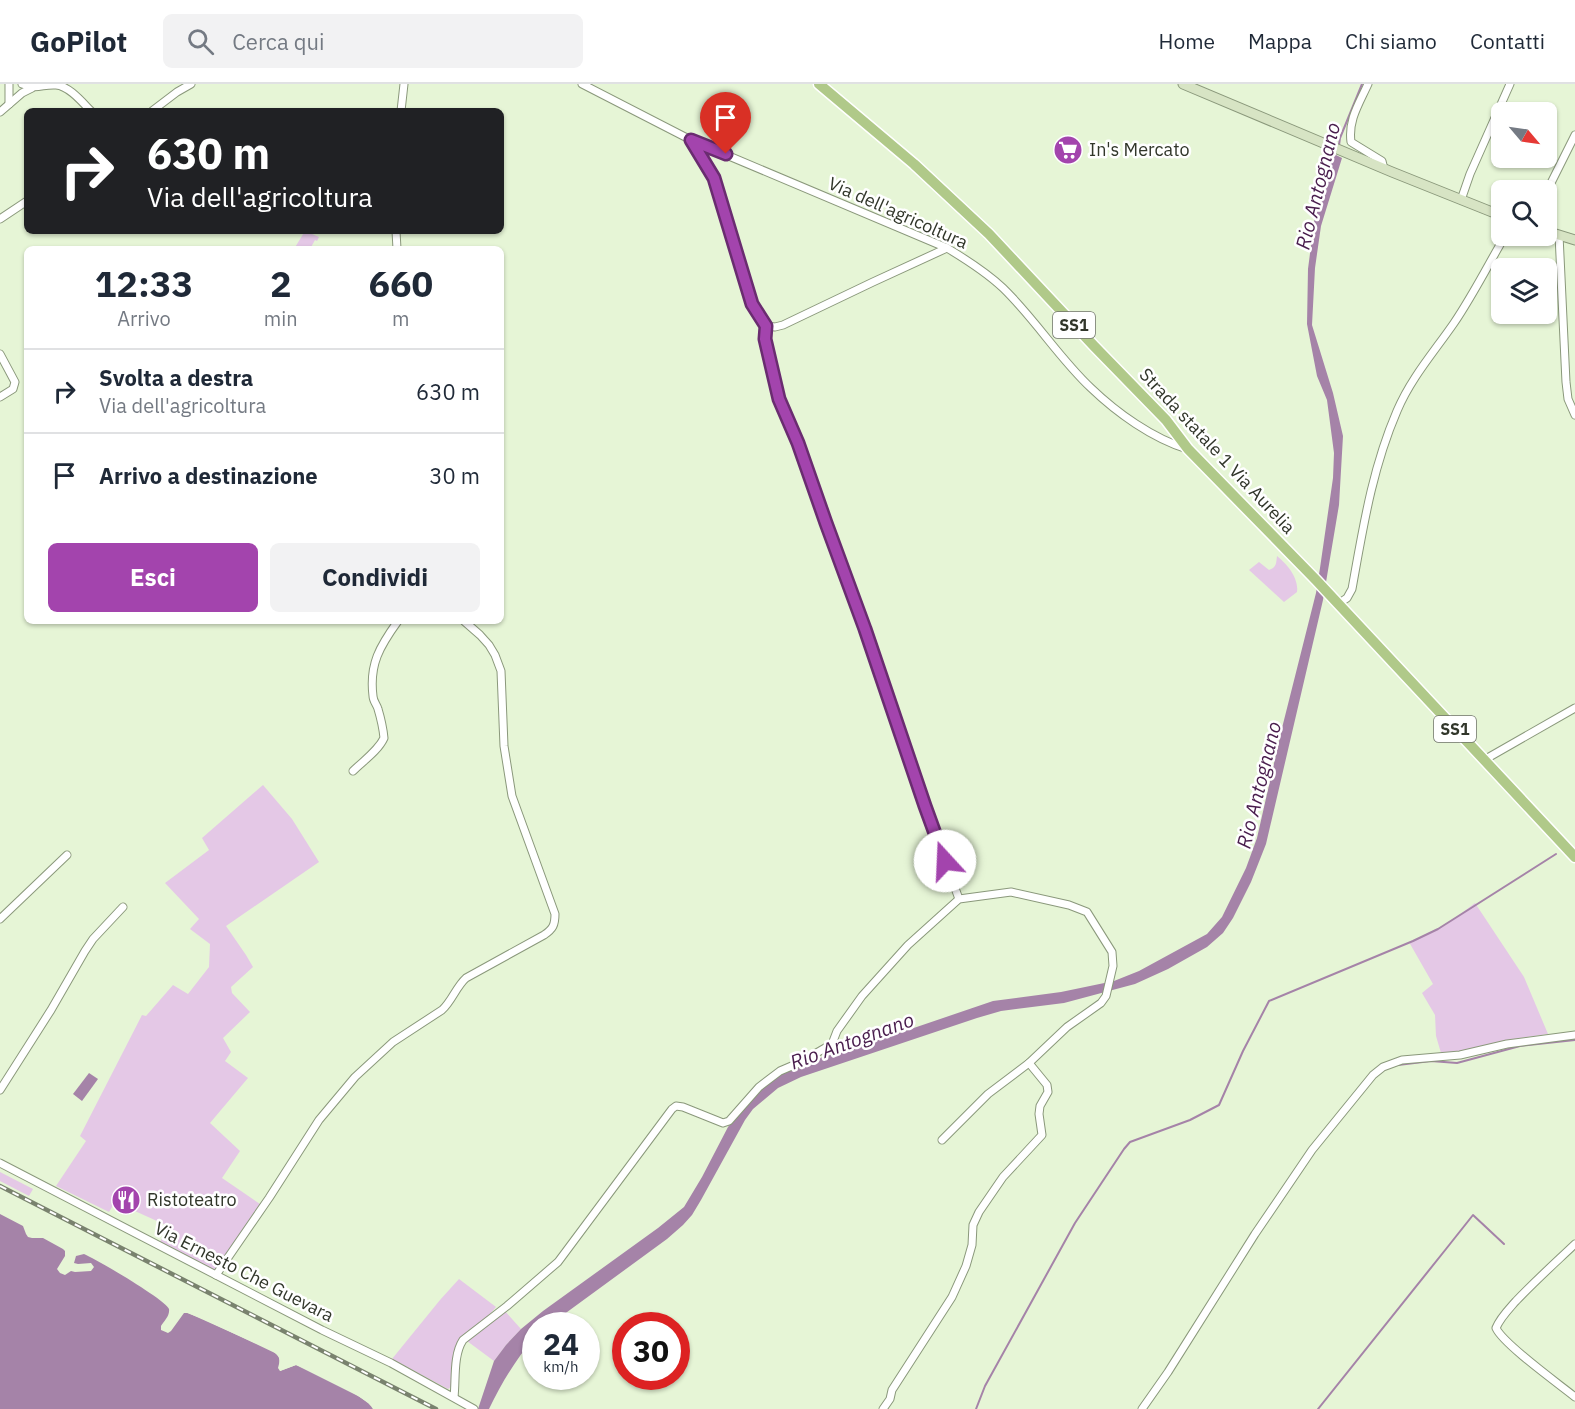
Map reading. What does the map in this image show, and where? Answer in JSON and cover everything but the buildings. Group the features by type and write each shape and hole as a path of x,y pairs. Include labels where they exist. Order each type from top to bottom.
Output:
{"main road":[{"name":"Strada statale 1 Via Aurelia","path":"819,84 922,172 989,234 1166,420 1188,449 1316,580 1575,857"}],"street":[{"path":"9,84 9,104"},
{"path":"22,84 32,88"},
{"path":"0,112 22,93 32,88 55,84 69,91 88,108"},
{"path":"156,108 191,84"},
{"path":"401,108 404,84"},
{"name":"Via dell'agricoltura","path":"582,84 691,140 947,248 976,265 1003,288 1090,388 1137,424 1171,443 1188,449"},
{"path":"1183,84 1491,212"},
{"path":"1368,84 1350,123 1351,142 1382,161 1384,169"},
{"path":"1461,201 1470,174 1510,84"},
{"path":"1552,180 1575,135"},
{"path":"691,140 714,178 752,304 766,326 765,339 779,399 798,443 865,629 959,899"},
{"path":"0,219 24,203"},
{"path":"1575,240 1558,235 1566,382 1568,399 1575,415"},
{"path":"1337,603 1347,598 1352,589 1369,497 1397,410 1423,363 1460,313 1499,246"},
{"path":"766,326 783,325 947,248"},
{"path":"0,354 15,382 13,389 0,397"},
{"path":"353,771 384,738 377,706 373,699 372,679 377,653 396,624"},
{"path":"216,1275 319,1120 355,1077 393,1042 448,1005 466,978 544,935 554,927 555,914 512,795 504,746 501,670 489,645 468,624"},
{"path":"1484,760 1575,708"},
{"path":"0,919 67,855"},
{"path":"454,1397 458,1353 464,1340 558,1262 672,1109 683,1107 723,1123 729,1121 759,1088 780,1071 832,1044 837,1030 862,996 908,945 959,899 1011,892 1069,905 1087,912 1112,952 1113,966 1106,996 1101,1003 1067,1027 1029,1063 988,1094 942,1140"},
{"path":"0,1090 93,939 123,907"},
{"path":"1142,1409 1307,1157 1373,1075 1390,1063 1402,1060 1460,1055 1507,1044 1575,1035"},
{"path":"883,1409 890,1399 892,1390 952,1298 966,1266 972,1245 973,1225 979,1212 1003,1177 1042,1136 1039,1114 1040,1106 1048,1092 1047,1085 1029,1063"},
{"name":"Via Ernesto Che Guevara","path":"0,1163 322,1330 391,1363 472,1408"},
{"path":"1575,1244 1534,1282 1498,1322 1496,1328 1498,1334 1575,1397"}],"shaded area":[{"path":"1332,153 1342,158 1321,226 1315,268 1312,325 1333,393 1343,436 1339,505 1323,600 1266,844 1251,882 1223,933 1207,947 1135,984 1064,1003 1001,1011 801,1077 778,1088 753,1109 745,1120 701,1200 683,1225 567,1312 542,1312 684,1207 728,1127 759,1089 774,1078 820,1058 993,1001 1061,992 1114,981 1139,971 1207,934 1222,917 1246,868 1257,838 1316,593 1333,478 1334,453 1327,400 1317,376 1307,324 1308,269 1315,215"},
{"path":"303,234 319,237 312,246 296,246"},
{"path":"1277,556 1292,572 1297,587 1297,592 1284,602 1249,570 1259,562 1269,570 1272,569 1276,564"},
{"path":"263,785 292,819 319,862 226,926 253,967 231,987 232,993 250,1012 223,1038 231,1052 225,1061 248,1078 210,1123 240,1151 222,1178 260,1204 215,1271 160,1242 168,1226 115,1202 109,1212 56,1186 86,1141 80,1136 142,1015 146,1016 173,985 188,994 209,967 210,944 190,929 199,919 165,883 209,850 202,838"},
{"path":"1475,903 1524,977 1548,1034 1508,1040 1460,1052 1441,1053 1436,1036 1435,1015 1422,993 1433,984 1409,942 1446,925"},
{"path":"89,1073 98,1079 82,1101 73,1094"},
{"path":"0,1172 33,1189 29,1196 0,1181"},
{"path":"0,1214 23,1226 28,1237 43,1238 63,1249 65,1256 57,1269 60,1273 65,1275 71,1271 91,1271 94,1267 91,1263 74,1263 76,1256 84,1254 156,1297 169,1309 161,1330 168,1333 184,1313 188,1313 273,1351 279,1357 280,1371 296,1365 361,1397 373,1409 0,1409"},
{"path":"459,1279 496,1307 483,1322 461,1340 451,1387 448,1389 392,1359"},
{"path":"505,1311 521,1329 494,1361 467,1341"},
{"path":"521,1329 522,1354 489,1409 478,1409 494,1361"}],"pier":[{"path":"186,1309 274,1349 282,1355 282,1368 292,1362 297,1362 360,1394 374,1403 376,1409 358,1396 296,1365 280,1371 278,1368 280,1360 277,1354 182,1311"}],"waterway":[{"name":"Rio Antognano","path":"1339,145 1362,84"},
{"path":"976,1409 985,1386 1075,1223 1124,1149 1130,1142 1190,1120 1219,1105 1269,1001 1438,929 1556,854"},
{"path":"1398,1065 1431,1061 1457,1063 1520,1046 1575,1040"},
{"path":"1318,1409 1473,1215 1504,1244"}],"railway":[{"path":"0,1186 436,1409"}],"place":[{"name":"In's Mercato","path":"1068,150"},
{"name":"Ristoteatro","path":"126,1200"}],"route":[{"path":"726,154 691,140 714,178 752,304 766,326 765,339 779,399 798,443 865,629 945,861"}]}
